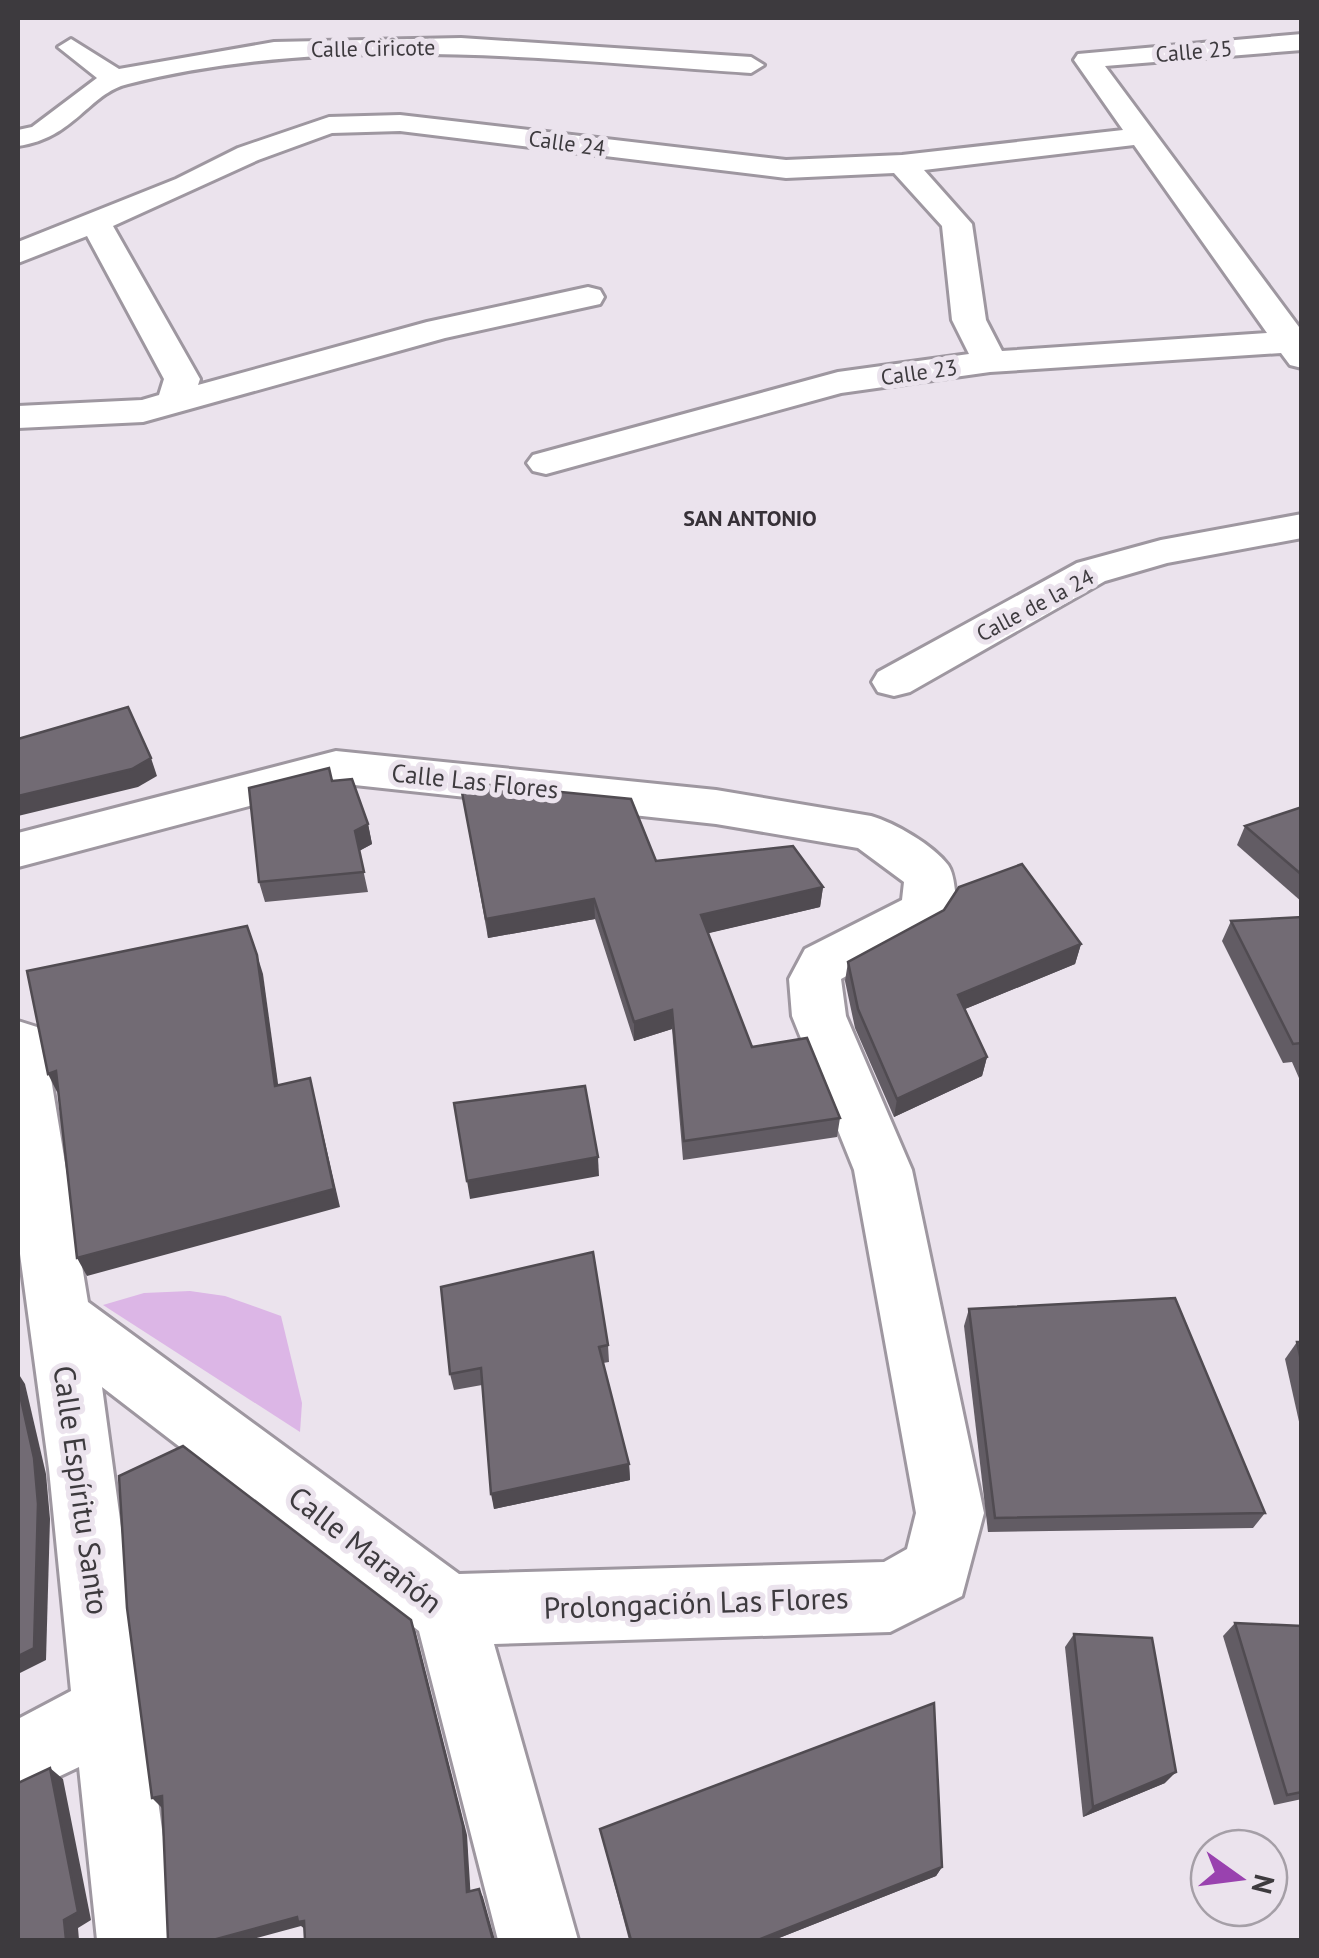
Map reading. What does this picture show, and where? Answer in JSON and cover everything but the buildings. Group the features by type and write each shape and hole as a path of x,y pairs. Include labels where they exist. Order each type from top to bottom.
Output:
{"street":[{"name":"Calle 25","path":"1141,136 1087,60 1302,42"},
{"name":"Calle Ciricote","path":"18,138 41,134 114,78 274,50 424,46 750,66"},
{"path":"72,47 114,78"},
{"name":"Calle 24","path":"18,253 96,224 248,154 330,125 418,125 786,169 902,164 1141,136"},
{"path":"1141,136 1297,347"},
{"path":"902,164 957,224 969,320 990,362"},
{"path":"96,224 182,379 176,398"},
{"path":"18,417 143,410 439,329 588,296"},
{"name":"Calle 23","path":"546,463 838,384 990,362 1297,347"},
{"name":"Calle de la 24","path":"894,682 1092,572 1162,552 1302,526"},
{"name":"Calle Las Flores","path":"18,850 336,767 716,807 872,834 928,874 931,897 920,913 822,963 815,979 819,1016 883,1170 950,1513 936,1571"},
{"name":"Calle Espíritu Santo","path":"18,1042 59,1317 138,1940"},
{"name":"Calle Marañón","path":"59,1317 449,1610 538,1940"},
{"name":"Prolongación Las Flores","path":"449,1610 890,1597 936,1571"},
{"path":"18,1759 110,1710"}],"shaded area":[{"path":"190,1291 225,1296 281,1316 302,1403 300,1432 103,1305 144,1293"}],"district":[{"name":"SAN ANTONIO","path":"750,518"}]}
